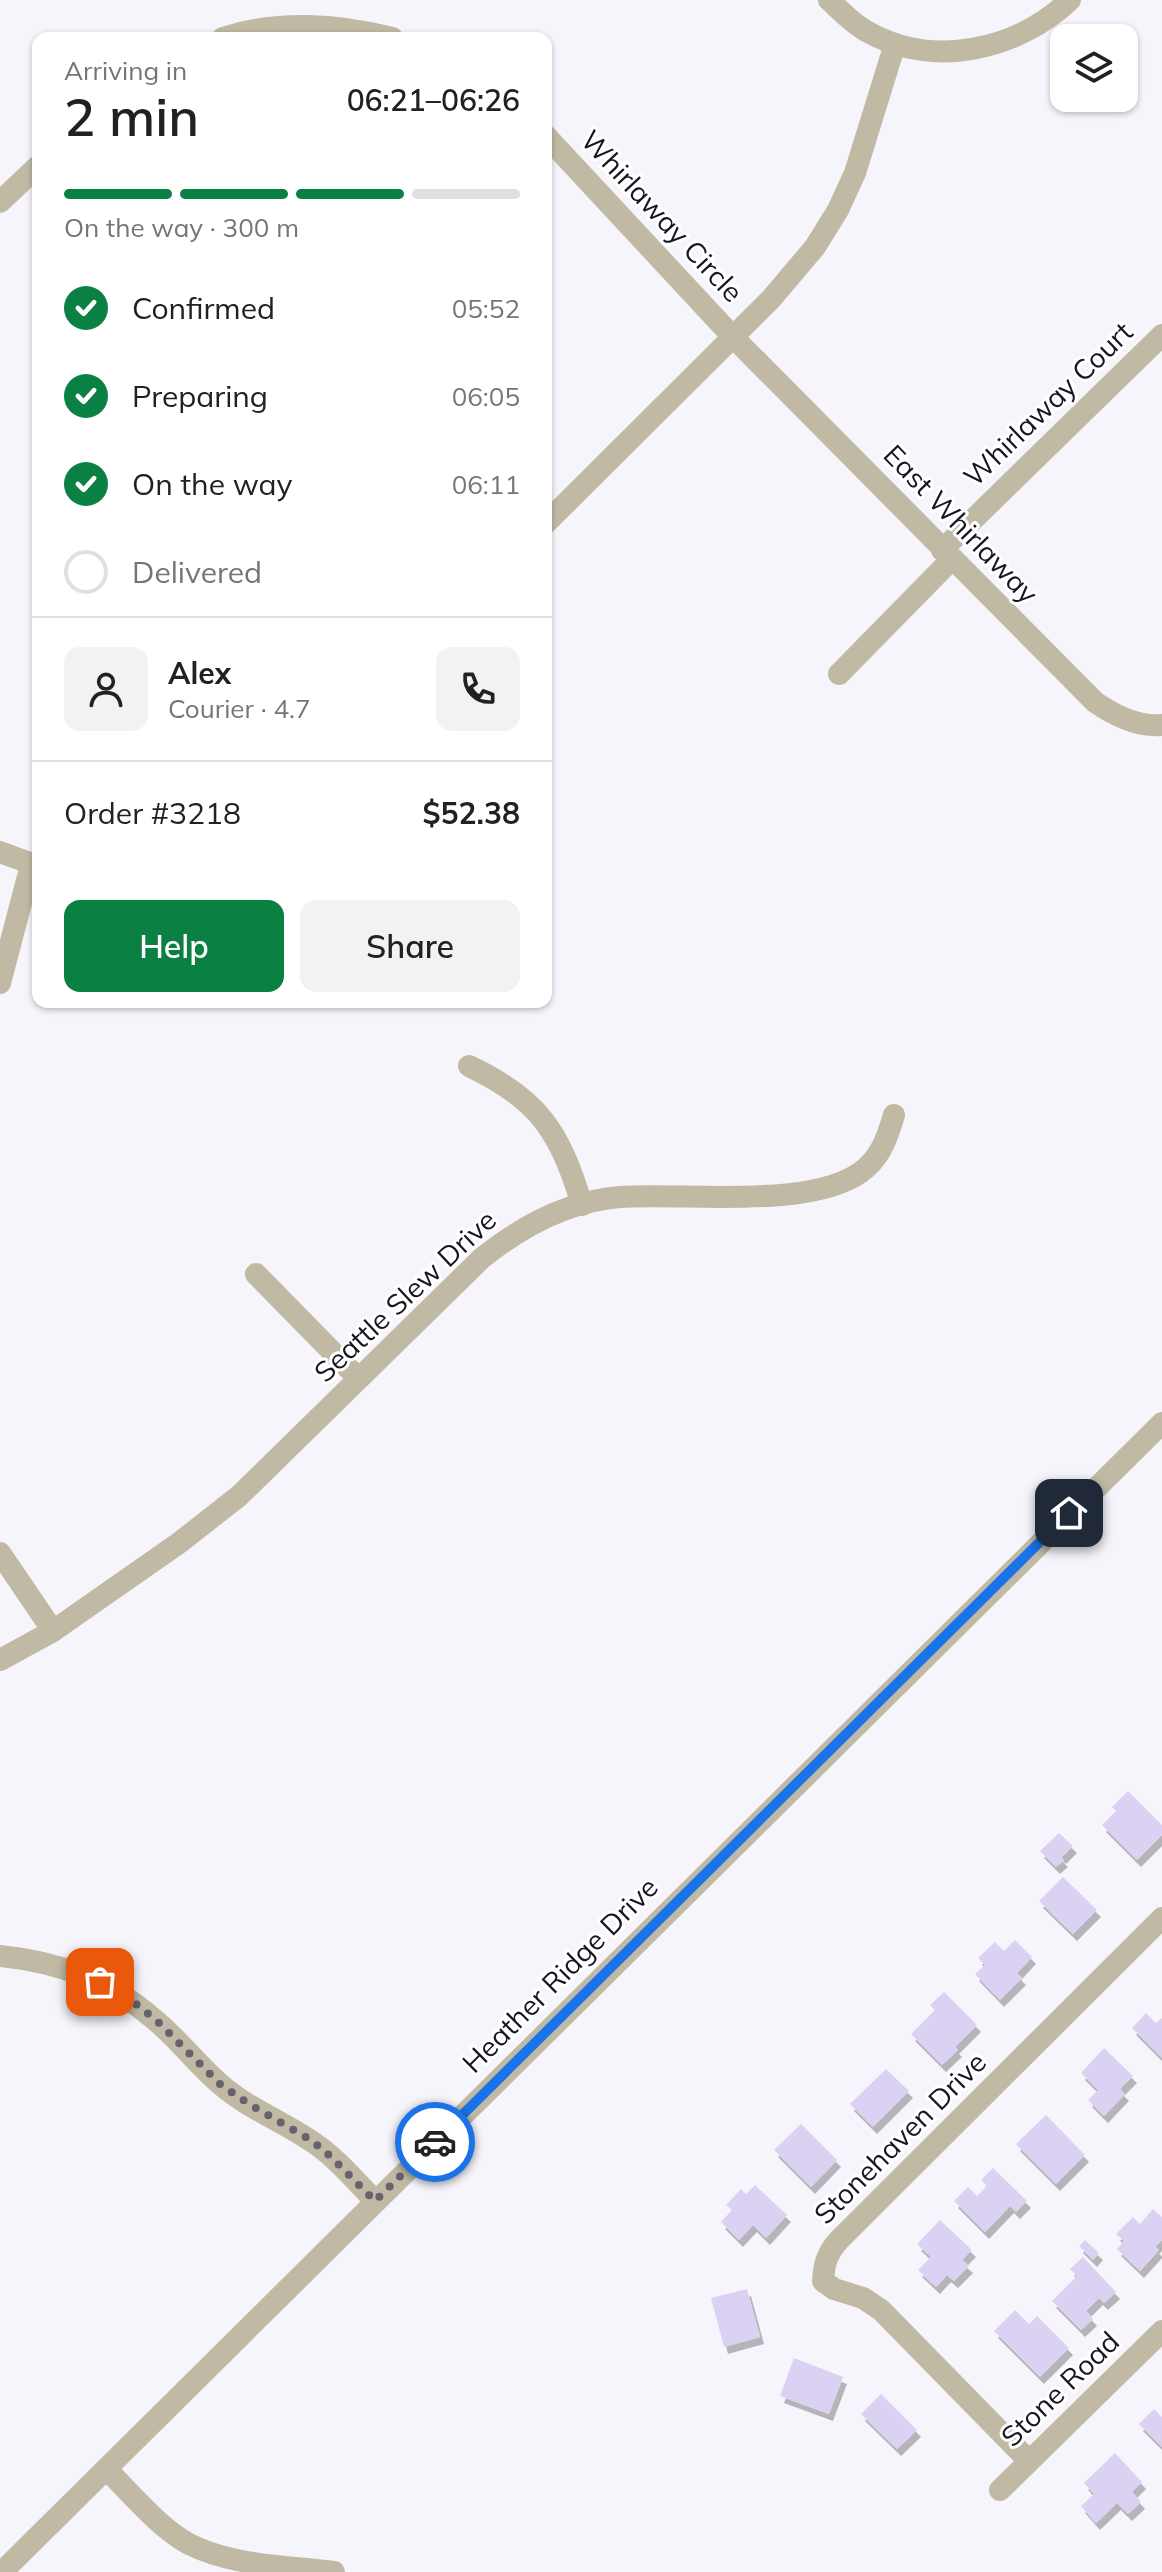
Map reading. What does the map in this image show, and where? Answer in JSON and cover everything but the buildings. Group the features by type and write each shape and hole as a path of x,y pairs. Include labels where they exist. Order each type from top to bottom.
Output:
{"street":[{"path":"829,0 865,31 895,44 940,50 980,48 1013,38 1038,26 1070,0"},
{"path":"248,32 333,27 360,32"},
{"name":"Whirlaway Circle","path":"552,517 797,271 838,210 855,173 895,44"},
{"name":"Whirlaway Circle","path":"552,142 733,337"},
{"path":"0,202 32,172"},
{"name":"Whirlaway Court","path":"839,674 946,555 1162,335"},
{"name":"East Whirlaway","path":"733,337 1095,702 1112,714 1135,723 1162,725"},
{"path":"0,852 32,864"},
{"path":"0,983 32,875"},
{"path":"469,1066 518,1093 536,1110 563,1150 582,1205"},
{"name":"Seattle Slew Drive","path":"0,1660 53,1631 179,1543 239,1496 358,1378 500,1244 525,1226 582,1205 618,1197 747,1197 799,1192 841,1183 867,1168 878,1155 888,1138 894,1115"},
{"path":"256,1274 358,1378"},
{"name":"Heather Ridge Drive","path":"2,2572 1162,1423"},
{"path":"0,1553 53,1631"},
{"name":"Stonehaven Drive","path":"1029,2461 881,2310 863,2298 834,2289 823,2281 824,2266 830,2250 839,2240 1162,1918"},
{"path":"0,1956 75,1971 126,1996 157,2021 221,2085 311,2140 375,2201"},
{"name":"Stone Road","path":"1000,2490 1162,2331"},
{"path":"106,2469 171,2531 189,2543 236,2559 334,2572"}],"way so far":[{"path":"100,1982 126,1996 157,2021 221,2085 311,2140 375,2201 435,2142"}],"route":[{"path":"435,2142 1069,1513"}]}
